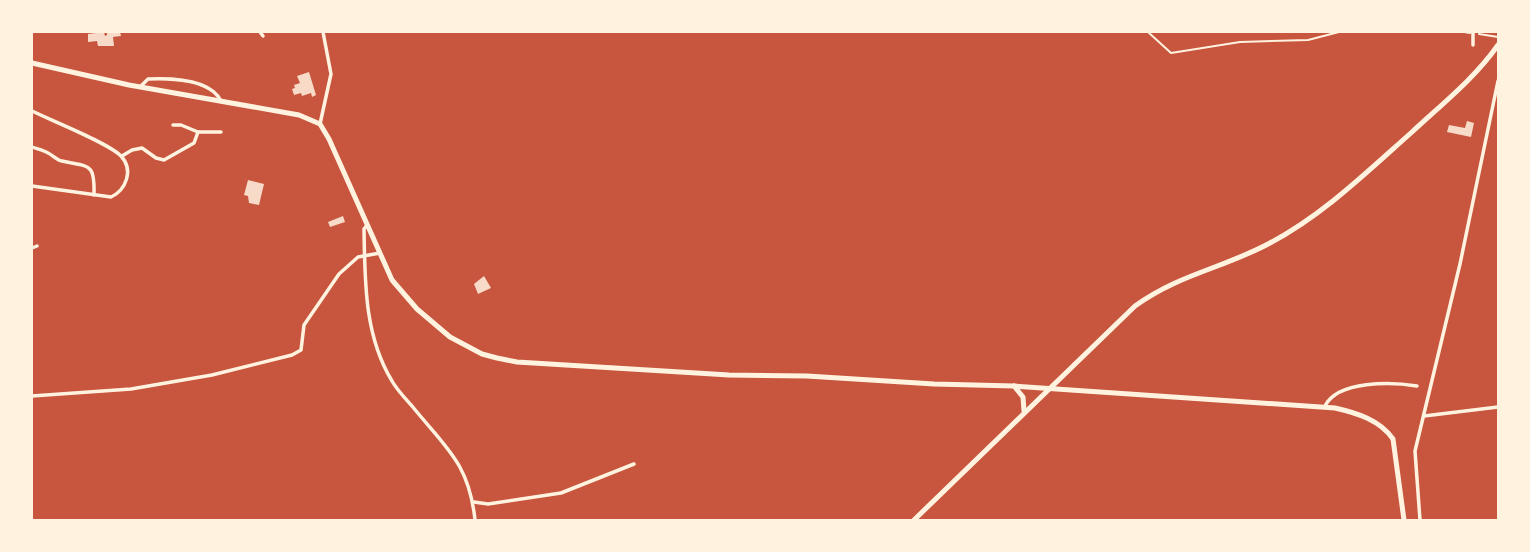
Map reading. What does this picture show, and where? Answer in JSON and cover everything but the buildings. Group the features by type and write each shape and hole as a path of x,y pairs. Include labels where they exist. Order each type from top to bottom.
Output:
{"highway":[{"path":"914,520 1119,320 1172,282 1271,243 1324,208 1456,92 1479,70 1499,45"},
{"path":"32,63 140,87 299,115 320,124 392,280 417,309 440,329 459,343 482,354 517,362 729,375 1014,386 1325,406 1359,414 1388,431 1396,449 1405,520"},
{"path":"1014,386 1023,397 1024,412"}],"street":[{"path":"320,124 331,74 323,32"},
{"path":"1473,32 1473,45"},
{"path":"140,87 148,79 184,81 211,89 221,101"},
{"path":"1420,520 1415,451 1460,264 1499,81"},
{"path":"32,111 122,156 127,168 125,186 120,193 111,197 32,186"},
{"path":"173,125 181,125 198,132 221,132"},
{"path":"122,156 142,148 164,160 194,143 198,132"},
{"path":"32,147 49,153 59,161 83,163 89,167 93,175 93,195"},
{"path":"367,225 366,296 374,340 392,382 457,458 467,477 474,502 475,520"},
{"path":"32,248 37,246"},
{"path":"32,396 131,389 212,375 292,355 301,350 304,325 319,300 350,263 365,255 380,253"},
{"path":"1325,406 1329,397 1352,388 1396,383 1418,386"},
{"path":"1424,416 1499,407"},
{"path":"474,502 488,504 561,493 634,464"}],"path":[{"path":"1148,32 1171,53 1240,41 1308,40 1339,32"},
{"path":"1464,32 1499,37"}]}
